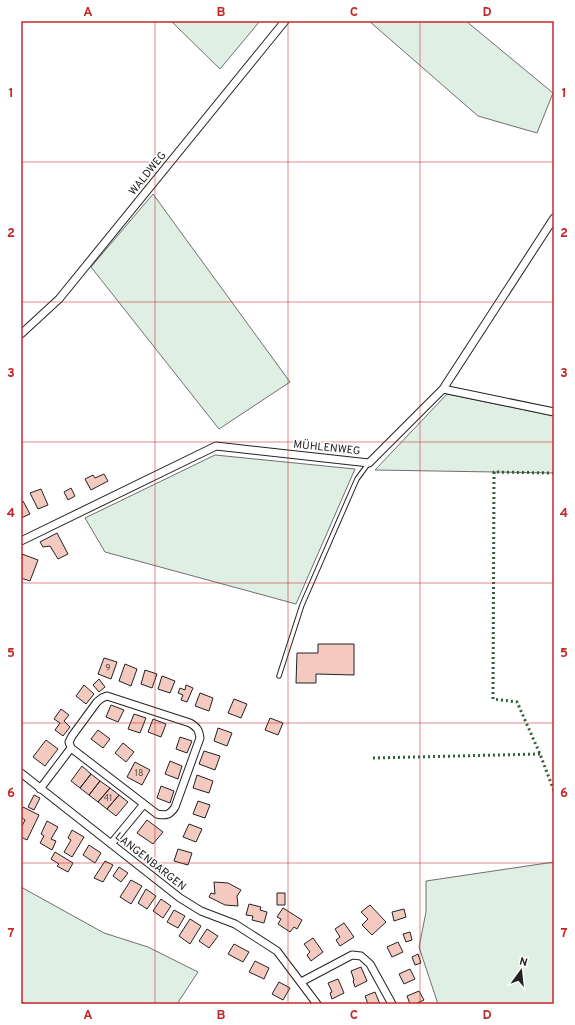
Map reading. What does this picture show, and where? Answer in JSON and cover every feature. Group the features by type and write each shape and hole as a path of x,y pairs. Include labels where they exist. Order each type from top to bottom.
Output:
{"street":[{"name":"WALDWEG","path":"21,334 59,299 285,21"},
{"name":"MÜHLENWEG","path":"21,540 216,446 369,463 443,389 554,218"},
{"path":"443,389 554,412"},
{"path":"107,696 190,723 196,726 199,731 200,738 175,807 171,813 164,816 157,814 144,804 71,748 70,742 72,736 97,702 107,696"},
{"path":"40,789 71,748"},
{"name":"LANGENBARGEN","path":"21,773 180,898 201,910 235,924 277,951 317,1004"},
{"path":"112,844 144,804"},
{"path":"301,982 352,955 362,956 370,964 392,1004"}],"lane":[{"path":"279,676 302,605 357,479 369,463"}],"green space":[{"path":"171,21 260,21 220,69"},
{"path":"369,21 466,21 553,93 537,133 478,116"},
{"path":"153,194 290,382 219,429 91,267"},
{"path":"447,394 554,416 554,473 375,470"},
{"path":"215,455 355,469 296,604 105,552 85,518"},
{"path":"554,862 554,1004 438,1004 419,947 426,912 426,881"},
{"path":"21,887 104,933 148,947 198,972 177,1004 26,1004 21,1001"}],"building":[{"path":"104,474 108,481 91,490 85,479 93,475 95,478"},
{"path":"71,488 75,496 68,500 64,492"},
{"path":"41,489 48,505 38,509 30,493"},
{"path":"23,501 30,514 21,518 21,503"},
{"path":"57,533 68,554 58,559 50,546 43,547 40,542"},
{"path":"22,554 38,560 30,581 21,578"},
{"path":"318,644 354,644 354,675 316,674 316,683 296,683 297,653 318,653"},
{"path":"104,658 117,662 111,679 98,674"},
{"path":"125,664 137,669 131,686 119,681"},
{"path":"145,670 157,674 152,688 141,684"},
{"path":"162,676 175,681 170,693 158,689"},
{"path":"99,679 105,687 99,692 93,685"},
{"path":"84,685 94,694 86,704 76,696"},
{"path":"186,685 193,688 187,702 181,700 183,695 178,693 180,688 185,690"},
{"path":"200,693 213,698 209,711 195,706"},
{"path":"234,699 247,704 241,718 228,713"},
{"path":"111,705 124,710 118,722 106,717"},
{"path":"61,709 69,715 64,721 70,727 63,736 55,730 60,723 54,719"},
{"path":"134,714 146,718 140,733 128,729"},
{"path":"270,718 283,723 278,735 265,730"},
{"path":"153,719 166,724 161,737 148,732"},
{"path":"218,728 232,733 227,746 214,741"},
{"path":"98,730 110,739 103,748 91,739"},
{"path":"180,737 192,741 187,753 176,749"},
{"path":"46,740 58,749 45,766 33,757"},
{"path":"123,743 134,752 126,762 115,753"},
{"path":"204,751 220,756 215,770 199,764"},
{"path":"170,761 182,766 178,779 165,774"},
{"path":"135,762 150,770 142,785 127,777"},
{"path":"82,766 91,774 80,788 71,781"},
{"path":"91,774 100,781 89,795 80,788"},
{"path":"197,775 213,781 209,793 193,788"},
{"path":"100,781 110,788 98,802 89,795"},
{"path":"161,786 174,791 170,803 157,798"},
{"path":"110,788 119,795 107,809 98,802"},
{"path":"34,795 40,798 34,810 28,807"},
{"path":"119,795 128,802 116,816 107,809"},
{"path":"198,801 210,805 205,818 193,814"},
{"path":"23,807 39,815 27,840 21,837 21,828 25,820 21,817"},
{"path":"147,820 163,832 153,844 137,833"},
{"path":"47,821 58,827 51,839 56,841 52,850 40,843 44,836 41,834"},
{"path":"189,824 202,829 196,842 183,837"},
{"path":"72,830 84,837 72,857 64,852 71,840 68,838"},
{"path":"89,845 101,853 95,863 83,855"},
{"path":"178,849 192,853 188,865 174,861"},
{"path":"55,852 73,863 68,872 57,866 59,864 51,859"},
{"path":"105,861 113,865 103,882 94,878"},
{"path":"119,867 128,873 121,882 113,876"},
{"path":"131,880 142,886 131,904 120,897"},
{"path":"214,882 228,883 241,890 237,896 238,906 225,905 209,897 211,893 215,894"},
{"path":"146,889 156,896 147,909 138,903"},
{"path":"277,893 285,893 285,905 277,905"},
{"path":"161,899 171,906 163,918 153,911"},
{"path":"249,904 261,907 260,910 267,912 264,923 252,920 253,916 246,915"},
{"path":"370,905 386,922 372,935 362,925 368,919 361,912"},
{"path":"283,908 302,920 297,929 294,927 290,932 278,924 281,919 277,917"},
{"path":"404,909 406,917 394,921 392,912"},
{"path":"174,910 185,916 178,928 167,922"},
{"path":"190,919 201,926 190,944 179,936"},
{"path":"344,923 354,937 340,946 336,940 340,937 335,929"},
{"path":"207,929 218,936 209,948 199,941"},
{"path":"410,932 412,940 406,942 403,934"},
{"path":"313,938 323,952 311,961 307,955 310,952 304,944"},
{"path":"398,942 403,952 392,957 387,947"},
{"path":"234,944 249,952 243,962 228,954"},
{"path":"418,954 421,963 415,965 412,957"},
{"path":"255,961 269,968 264,979 249,972"},
{"path":"361,967 367,981 355,987 351,971"},
{"path":"410,969 415,979 404,984 399,974"},
{"path":"338,979 344,993 332,999 330,993 332,992 328,983"},
{"path":"279,982 290,988 283,1000 272,994"},
{"path":"419,991 424,1000 415,1004 410,1004 407,996"},
{"path":"375,992 380,1004 368,1004 365,996"}],"hedge":[{"path":"554,473 494,472 493,699 517,702 540,754 554,791"},
{"path":"373,758 540,754"}]}
